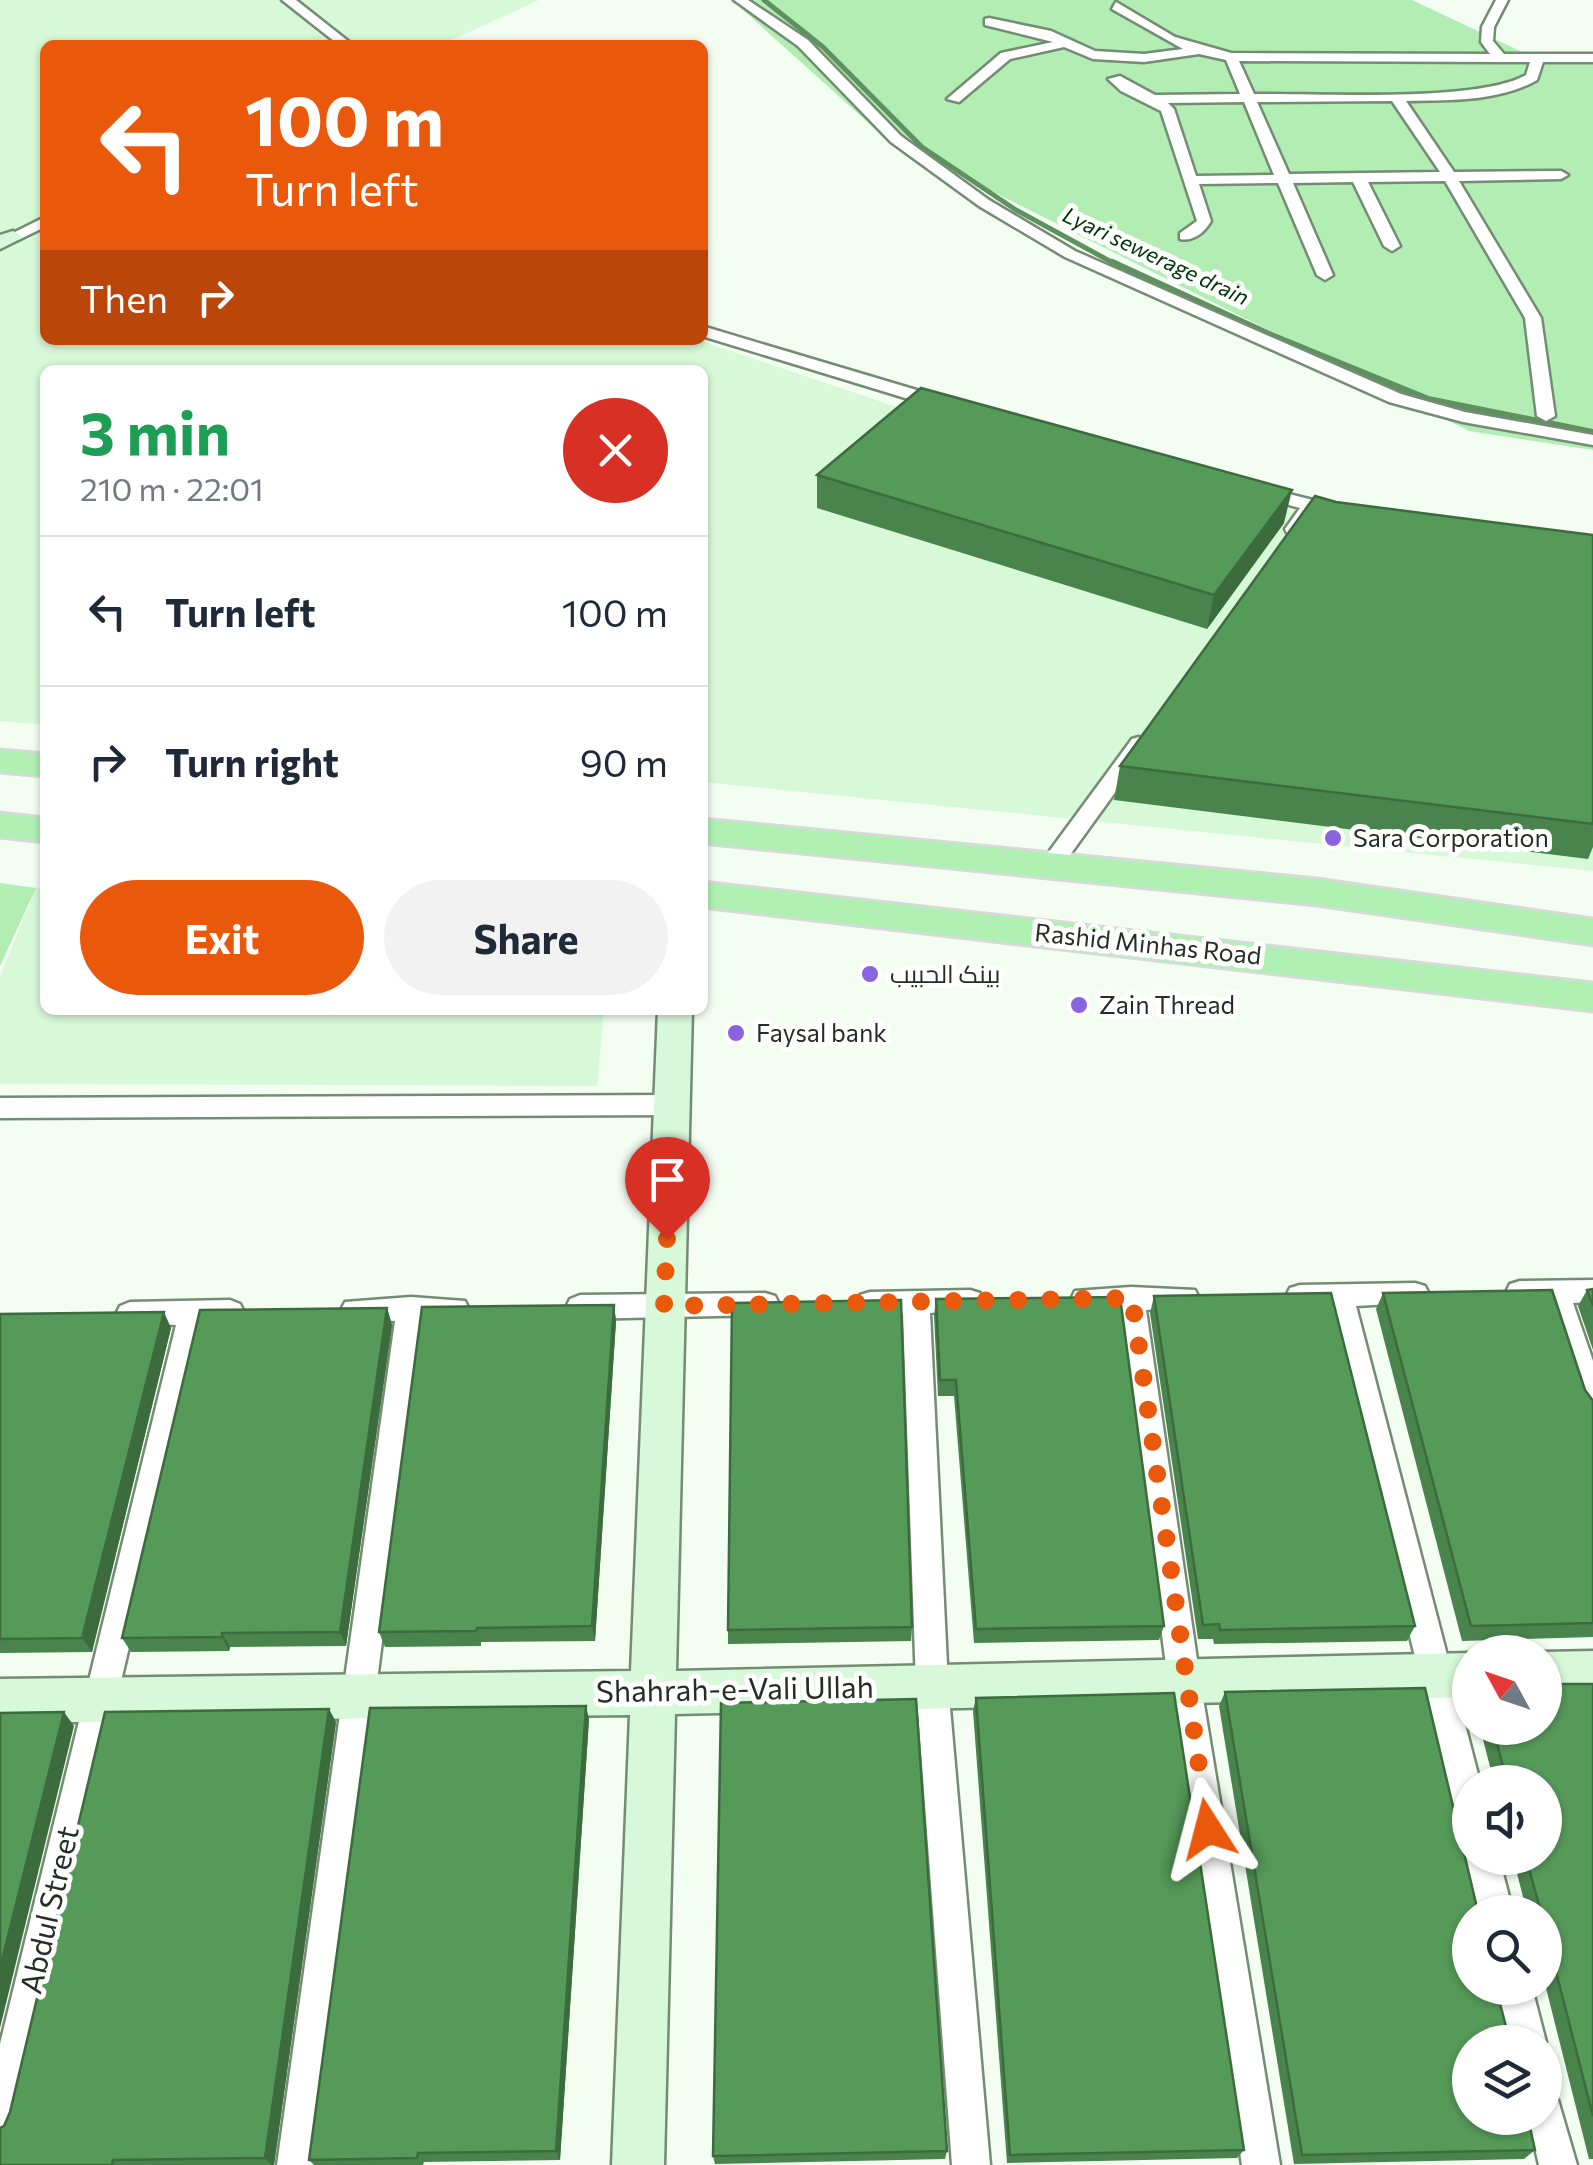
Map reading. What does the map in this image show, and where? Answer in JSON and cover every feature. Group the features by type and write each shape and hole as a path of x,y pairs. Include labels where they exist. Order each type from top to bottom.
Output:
{"main road":[{"path":"0,761 40,765"},
{"path":"0,825 40,829"},
{"path":"708,832 1317,892 1593,932"},
{"name":"Rashid Minhas Road","path":"708,895 1593,997"}],"street":[{"path":"288,0 340,40"},
{"path":"740,0 802,42 896,139 984,203 1070,254 1394,398 1463,417 1593,440"},
{"path":"1501,58 1486,42 1488,27 1502,0"},
{"path":"1116,6 1173,44 1194,52"},
{"path":"989,22 1018,25 1093,55 1116,58 1194,52 1231,57 1593,58"},
{"path":"954,99 1006,56 1064,43"},
{"path":"1231,57 1325,275"},
{"path":"1156,100 1451,96 1515,87 1532,77 1537,58"},
{"path":"1115,78 1122,86 1156,100 1167,109 1204,221 1200,228 1185,236"},
{"path":"1396,96 1449,176 1533,318 1546,416"},
{"path":"1192,180 1561,175"},
{"path":"1358,177 1392,246"},
{"path":"4,238 40,224"},
{"path":"708,333 957,408"},
{"path":"1236,485 1311,505 1277,552"},
{"path":"1051,866 1152,724"},
{"path":"638,2165 675,1015"},
{"path":"0,1108 672,1105"},
{"path":"1496,1293 1593,1291"},
{"path":"1556,1292 1593,1404"},
{"path":"1263,1296 1437,1294"},
{"path":"1339,1295 1452,1668"},
{"path":"1053,1300 1207,1297"},
{"path":"1132,1298 1184,1680 1262,2165"},
{"path":"838,1303 994,1301"},
{"path":"916,1302 932,1685 971,2165"},
{"path":"548,1308 800,1304"},
{"path":"332,1310 489,1308"},
{"path":"296,2165 412,1309"},
{"name":"Abdul Street","path":"0,2120 193,1312"},
{"path":"96,1314 253,1312"},
{"path":"1562,1673 1593,1672"},
{"name":"Shahrah-e-Vali Ullah","path":"0,1701 651,1693 1452,1675"},
{"path":"1550,2135 1558,2165"}],"shaded area":[{"path":"0,0 539,0 452,40 40,40 40,345 708,343 897,407 1242,502 1593,559 1593,871 708,782 708,365 40,365 40,725 0,721"},
{"path":"36,888 40,888 40,1015 604,1015 597,1086 0,1084 0,976"}],"green space":[{"path":"732,0 1412,0 1537,59 1593,59 1593,450 1469,431 884,137"},
{"path":"0,883 36,888 0,966"}],"building":[{"path":"921,388 1292,490 1214,595 817,475"},
{"path":"1315,496 1336,502 1593,535 1593,824 1120,766"},
{"path":"1552,1290 1585,1390 1593,1401 1593,1623 1471,1626 1383,1293"},
{"path":"1331,1293 1415,1626 1220,1630 1219,1624 1203,1625 1154,1296"},
{"path":"1120,1297 1164,1626 976,1629 956,1380 940,1380 936,1299"},
{"path":"901,1300 912,1627 728,1630 732,1303"},
{"path":"614,1305 592,1626 379,1632 422,1307"},
{"path":"387,1308 340,1632 122,1638 200,1310"},
{"path":"164,1312 82,1638 0,1639 0,1314"},
{"path":"1562,1684 1593,1684 1593,2116 1562,1995 1562,1895 1536,1895 1531,1875 1562,1875 1562,1765 1503,1765 1497,1745 1562,1745"},
{"path":"1425,1688 1452,1802 1452,1875 1469,1875 1474,1895 1452,1895 1452,2005 1500,2005 1506,2025 1452,2025 1452,2135 1532,2135 1535,2150 1302,2155 1225,1692"},
{"path":"1174,1693 1244,2150 1010,2155 976,1698"},
{"path":"916,1699 947,2151 713,2156 721,1703"},
{"path":"586,1706 556,2151 418,2153 417,2158 309,2160 370,1708"},
{"path":"329,1709 265,2158 0,2165 0,2128 10,2112 105,1712"},
{"path":"64,1712 0,1968 0,1713"}],"waterway":[{"name":"Lyari sewerage drain","path":"764,0 823,47 922,147 1016,210 1117,265"},
{"name":"Lyari sewerage drain","path":"1112,263 1271,336 1428,400 1593,433"}],"place":[{"name":"Sara Corporation","path":"1333,838"},
{"name":"بينک الحبيب","path":"870,974"},
{"name":"Zain Thread","path":"1079,1005"},
{"name":"Faysal bank","path":"736,1033"}],"route":[{"path":"667,1239 664,1306 1132,1298 1208,1829"}]}
